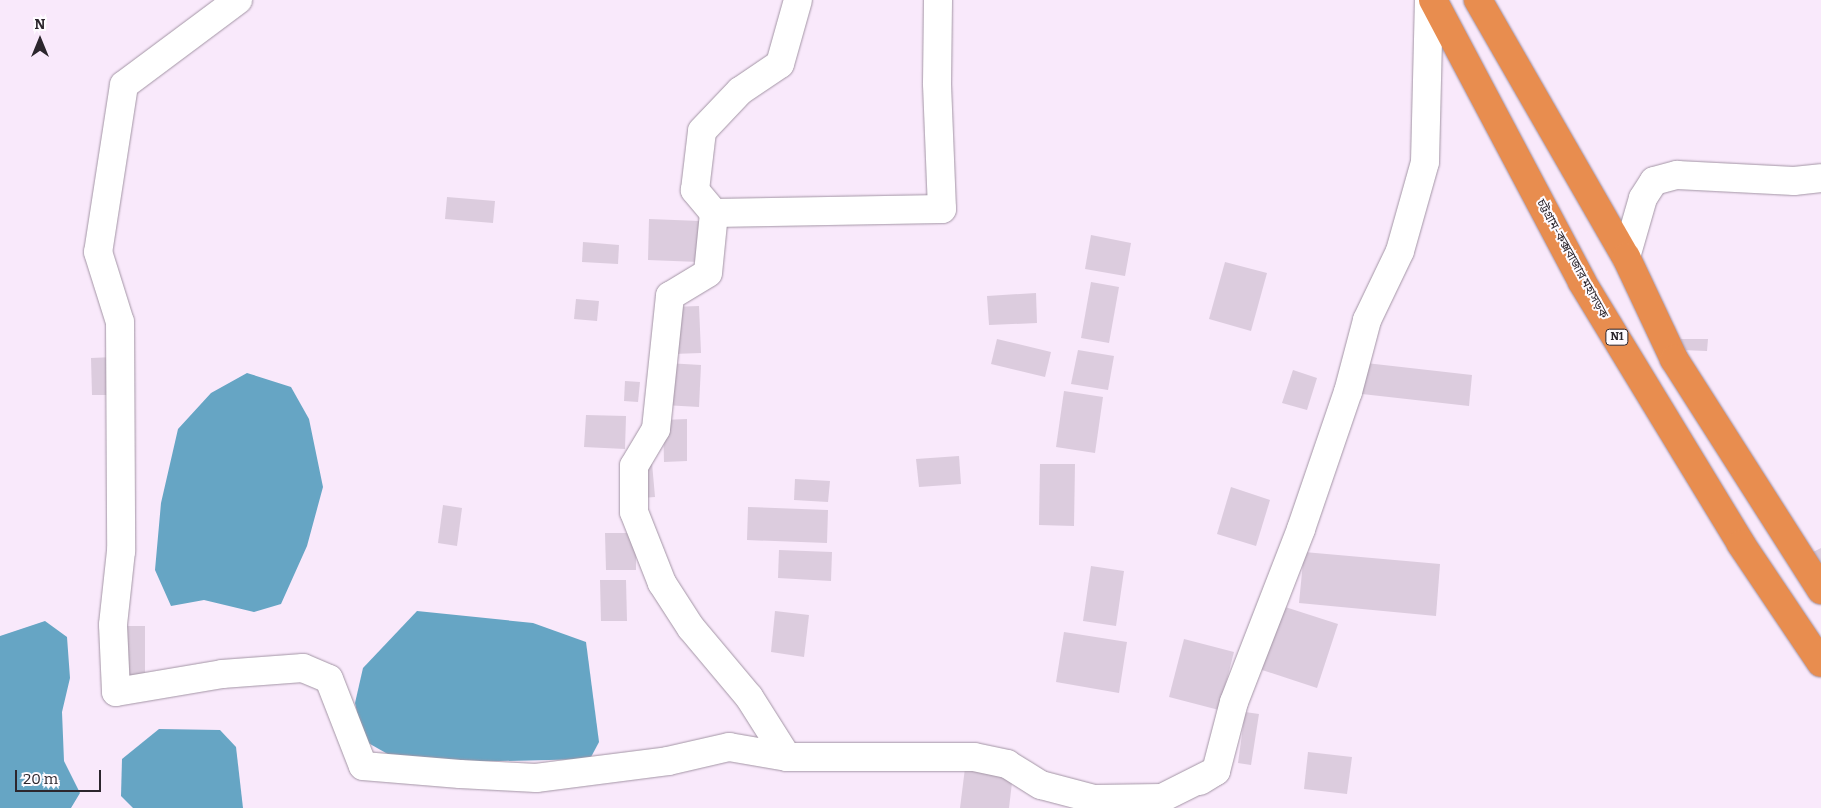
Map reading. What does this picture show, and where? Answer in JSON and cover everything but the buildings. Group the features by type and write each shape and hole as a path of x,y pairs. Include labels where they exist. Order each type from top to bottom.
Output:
{"highway":[{"name":"চট্টগ্রাম-কক্সবাজার মহাসড়ক","path":"1431,0 1582,282 1741,544 1821,663"},
{"path":"1478,0 1626,257 1674,359 1821,590"}],"street":[{"path":"238,0 124,84 98,252 120,322 120,551 112,625 116,692 222,674 304,668 329,679 363,766 536,778 668,761 729,747 787,757 974,757 1007,764 1041,785 1094,799 1162,798 1216,771"},
{"path":"787,757 749,697 691,628 662,583 634,512 634,466 656,429 670,296 708,274 714,213 695,190 702,131 740,91 780,64 798,0"},
{"path":"714,213 942,209 936,83 938,0"},
{"path":"1159,808 1216,771 1234,702 1301,529 1348,392 1367,320 1400,251 1425,162 1431,0"},
{"path":"1626,257 1643,198 1654,181 1677,175 1794,181 1821,178"}],"water":[{"path":"247,373 291,387 309,419 323,487 307,546 281,604 254,612 204,600 171,606 155,570 161,503 178,429 211,393"},
{"path":"417,611 533,623 586,642 599,742 590,759 461,762 393,757 363,740 355,703 363,668"},
{"path":"45,621 67,637 70,678 62,712 64,761 80,793 71,808 0,808 0,636"},
{"path":"159,729 220,730 236,747 243,808 133,808 121,796 122,759"}]}
